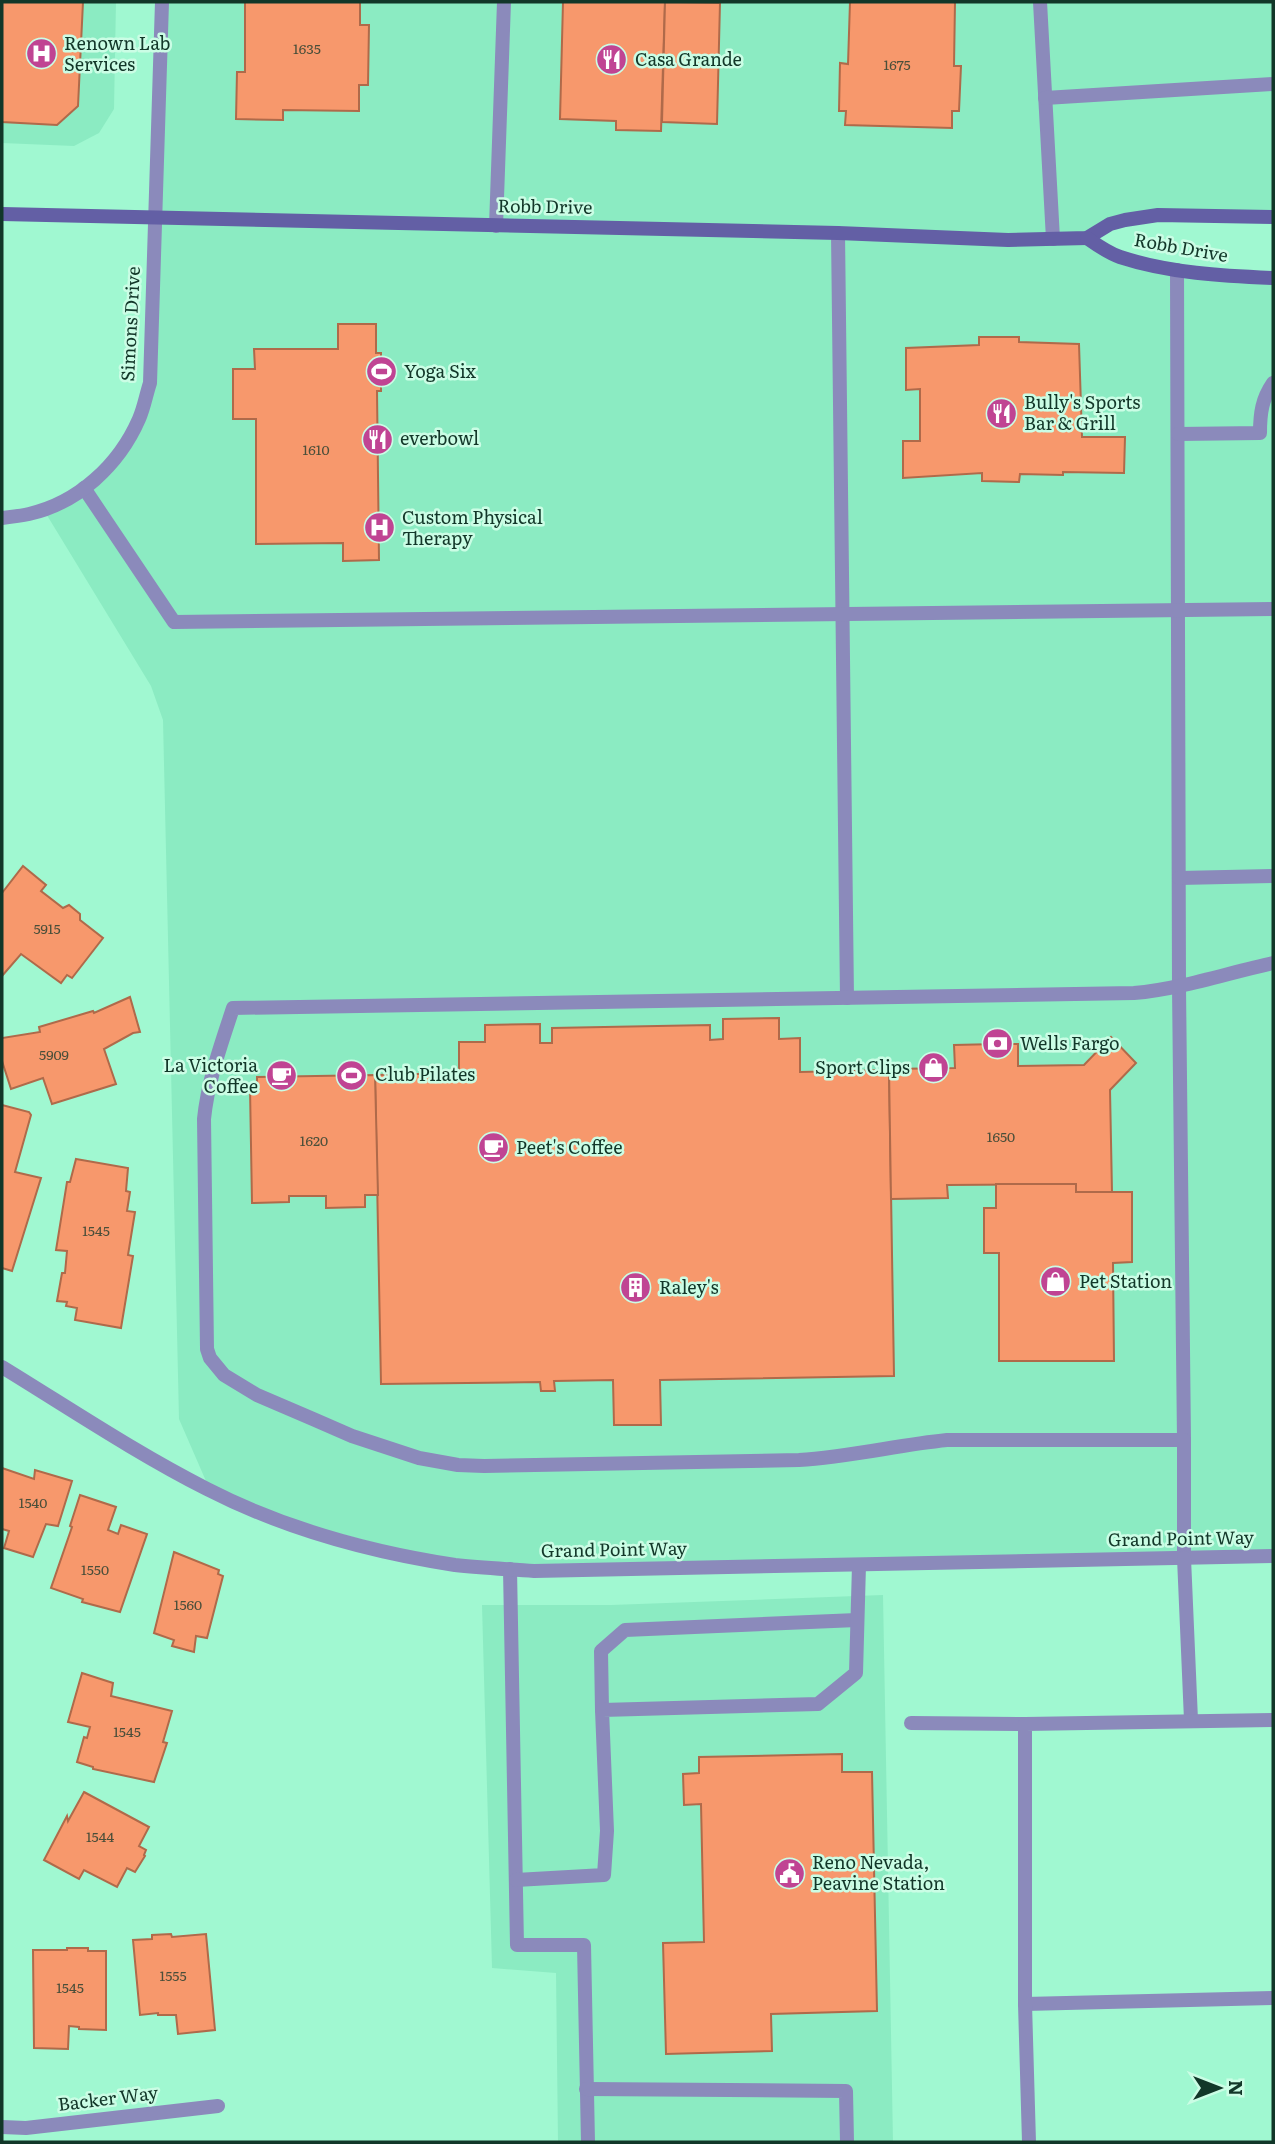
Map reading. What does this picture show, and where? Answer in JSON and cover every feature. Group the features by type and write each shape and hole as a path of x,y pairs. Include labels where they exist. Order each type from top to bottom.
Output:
{"main road":[{"name":"Robb Drive","path":"2,214 838,233 1008,240 1087,238 1110,224 1142,216 1273,217"},
{"name":"Robb Drive","path":"1087,238 1120,257 1177,270 1273,278"}],"street":[{"name":"Simons Drive","path":"2,518 29,514 67,500 85,488 97,479 122,451 140,418 150,383 162,2"},
{"path":"496,226 504,2"},
{"path":"1040,2 1053,239"},
{"path":"1045,98 1273,84"},
{"path":"838,233 847,998"},
{"path":"1177,270 1184,1558 1191,1720"},
{"path":"1178,434 1260,433 1260,409 1273,383"},
{"path":"85,488 174,622 1273,609"},
{"path":"1179,878 1273,876"},
{"path":"1184,1440 947,1440 842,1457 799,1460 484,1466 458,1465 419,1458 352,1436 257,1395 224,1375 210,1358 206,1337 204,1119 211,1075 233,1008 1134,993 1179,987 1273,963"},
{"name":"Grand Point Way","path":"2,1367 138,1451 208,1490 287,1524 372,1549 456,1565 548,1571 1273,1556"},
{"path":"602,1710 818,1704 856,1673 859,1565"},
{"path":"510,1569 517,1945 584,1945 588,2142"},
{"path":"516,1880 604,1875 607,1832 601,1651 625,1630 858,1620"},
{"path":"911,1723 1273,1720"},
{"path":"1025,1724 1025,2004 1030,2142"},
{"path":"1025,2004 1273,1998"},
{"path":"586,2089 846,2091 847,2142"},
{"name":"Backer Way","path":"2,2127 26,2128 218,2106"}],"shaded area":[{"path":"2,2 116,2 114,109 99,133 74,146 2,143"},
{"path":"162,2 1273,2 1273,217 1142,216 1087,241 1104,251 1273,280 1273,1553 571,1567 437,1559 288,1520 209,1488 179,1419 163,720 151,686 45,512 97,483 152,388"},
{"path":"883,1595 893,2142 558,2142 556,1973 492,1968 482,1605 611,1605"}],"building":[{"name":"Renown Lab Services","path":"2,2 83,2 78,106 57,125 2,122"},
{"path":"245,2 360,2 360,25 369,25 368,85 359,85 359,111 283,110 283,120 236,119 237,72 245,72"},
{"name":"Casa Grande","path":"563,2 665,2 661,131 616,130 616,121 560,119"},
{"path":"665,2 720,3 717,124 662,122"},
{"path":"850,2 955,2 954,66 961,66 959,111 952,111 952,128 845,125 846,111 839,111 840,63 848,64"},
{"path":"338,324 376,324 376,353 381,353 381,391 377,391 379,560 343,561 343,543 256,544 256,419 233,419 233,369 255,369 254,349 338,349"},
{"name":"Bully's Sports Bar & Grill","path":"979,337 1019,337 1019,342 1079,344 1082,437 1125,437 1124,473 1020,474 1019,482 982,481 982,473 903,478 903,441 920,441 920,389 906,390 906,348 979,345"},
{"path":"23,866 46,885 41,891 63,908 69,905 80,914 80,920 103,938 72,978 67,975 61,983 21,954 2,976 2,893"},
{"path":"130,997 140,1032 104,1049 116,1084 52,1104 43,1078 11,1089 2,1061 2,1038 40,1032 39,1027 93,1011 94,1013"},
{"name":"Raley's","path":"779,1018 779,1039 800,1038 800,1072 889,1070 894,1376 660,1380 661,1425 614,1425 613,1380 554,1381 555,1391 541,1391 540,1382 381,1384 375,1075 459,1073 459,1042 485,1042 485,1025 540,1024 540,1043 552,1043 552,1028 710,1025 710,1040 723,1039 723,1019"},
{"path":"1111,1037 1136,1063 1110,1090 1112,1192 1076,1192 1076,1184 947,1185 948,1198 891,1199 889,1069 955,1068 954,1045 997,1044 1018,1044 1018,1066 1084,1065"},
{"path":"375,1075 378,1195 365,1195 365,1207 326,1208 326,1196 289,1196 289,1202 252,1203 250,1088 257,1088 257,1077"},
{"path":"2,1105 29,1112 31,1115 15,1172 41,1178 12,1271 2,1268"},
{"path":"76,1159 128,1168 126,1191 130,1192 127,1211 135,1212 128,1255 133,1256 121,1328 75,1320 77,1308 66,1306 67,1302 57,1301 62,1273 65,1273 67,1251 56,1250 67,1182 70,1182"},
{"name":"Pet Station","path":"996,1184 1076,1184 1076,1192 1132,1192 1132,1262 1113,1263 1114,1361 999,1361 999,1253 984,1253 984,1208 996,1208"},
{"path":"2,1468 34,1479 35,1470 72,1481 58,1526 46,1524 33,1557 4,1548 9,1531 2,1529"},
{"path":"80,1495 116,1507 108,1530 118,1534 121,1525 147,1534 120,1612 82,1602 83,1599 51,1588"},
{"path":"174,1552 219,1570 218,1574 223,1576 207,1638 196,1636 194,1652 172,1646 174,1640 154,1633"},
{"path":"82,1673 113,1683 111,1696 172,1711 163,1742 167,1743 154,1782 93,1769 77,1762 84,1737 87,1738 90,1727 68,1722"},
{"name":"Reno Nevada, Peavine Station","path":"842,1754 842,1772 872,1772 877,2011 771,2014 772,2051 666,2054 663,1943 704,1942 701,1804 684,1805 683,1774 699,1773 699,1757"},
{"path":"84,1792 149,1827 139,1846 146,1850 145,1856 135,1872 127,1868 117,1887 84,1870 79,1879 44,1860 67,1816 68,1821"},
{"path":"171,1934 172,1937 206,1934 215,2030 178,2034 176,2015 140,2015 133,1940"},
{"path":"67,1948 106,1951 106,2030 69,2026 68,2049 34,2048 33,1950"}],"place":[{"name":"Renown Lab Services","path":"41,54"},
{"name":"Casa Grande","path":"612,60"},
{"name":"Yoga Six","path":"381,372"},
{"name":"Bully's Sports Bar & Grill","path":"1001,413"},
{"name":"everbowl","path":"377,439"},
{"name":"Custom Physical Therapy","path":"379,528"},
{"name":"Wells Fargo","path":"997,1044"},
{"name":"Sport Clips","path":"933,1068"},
{"name":"Club Pilates","path":"352,1075"},
{"name":"La Victoria Coffee","path":"281,1076"},
{"name":"Peet's Coffee","path":"493,1148"},
{"name":"Pet Station","path":"1056,1282"},
{"name":"Raley's","path":"636,1288"},
{"name":"Reno Nevada, Peavine Station","path":"789,1873"}]}
